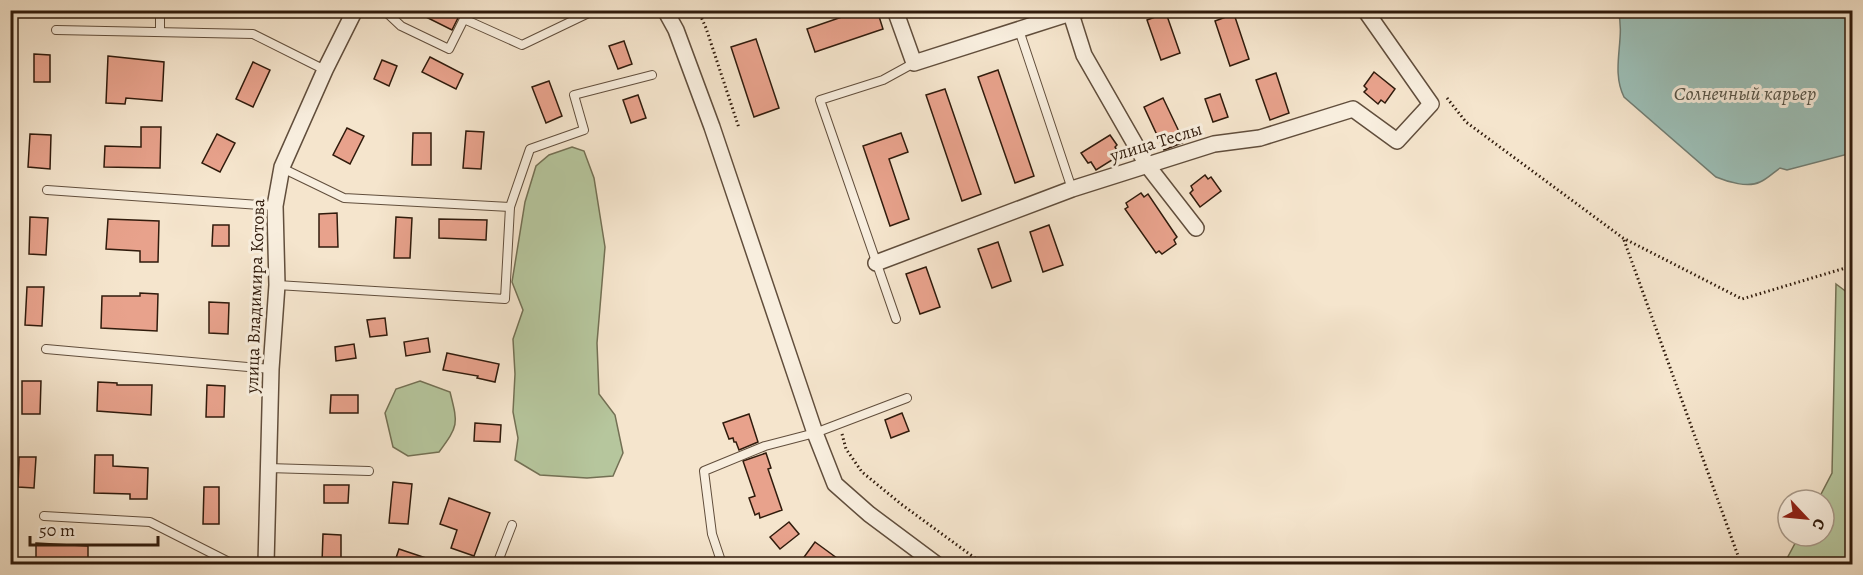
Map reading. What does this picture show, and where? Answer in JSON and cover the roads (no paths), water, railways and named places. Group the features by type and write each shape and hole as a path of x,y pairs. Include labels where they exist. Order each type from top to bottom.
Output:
{"street":[{"name":"улица Владимира Котова","path":"266,564 271,369 277,285 275,206 282,168 355,10"},
{"path":"665,10 676,30 712,127 815,433 836,483 869,514 936,564"},
{"path":"894,10 914,63 1075,12 1084,55 1148,165 1197,228"},
{"name":"улица Теслы","path":"876,263 1072,189 1214,144 1260,138 1353,109 1397,141 1431,104 1365,10"}],"lane":[{"path":"160,10 160,32"},
{"path":"384,10 401,26 449,48 464,19 522,45 595,10"},
{"path":"56,30 253,34 326,70"},
{"path":"1019,30 1072,189"},
{"path":"896,319 820,100 884,80 914,63"},
{"path":"277,285 505,299 510,207 530,149 584,130 574,96 652,75"},
{"path":"282,168 344,198 510,207"},
{"path":"47,190 275,206"},
{"path":"46,349 271,369"},
{"path":"722,564 712,534 704,471 765,446 815,433 907,398"},
{"path":"268,468 369,471"},
{"path":"44,516 150,522 233,564"},
{"path":"497,564 512,525"}],"water":[{"name":"Солнечный карьер","path":"1618,11 1852,11 1852,153 1787,170 1780,168 1755,184 1738,184 1716,177 1624,97 1618,76 1620,21"}]}
